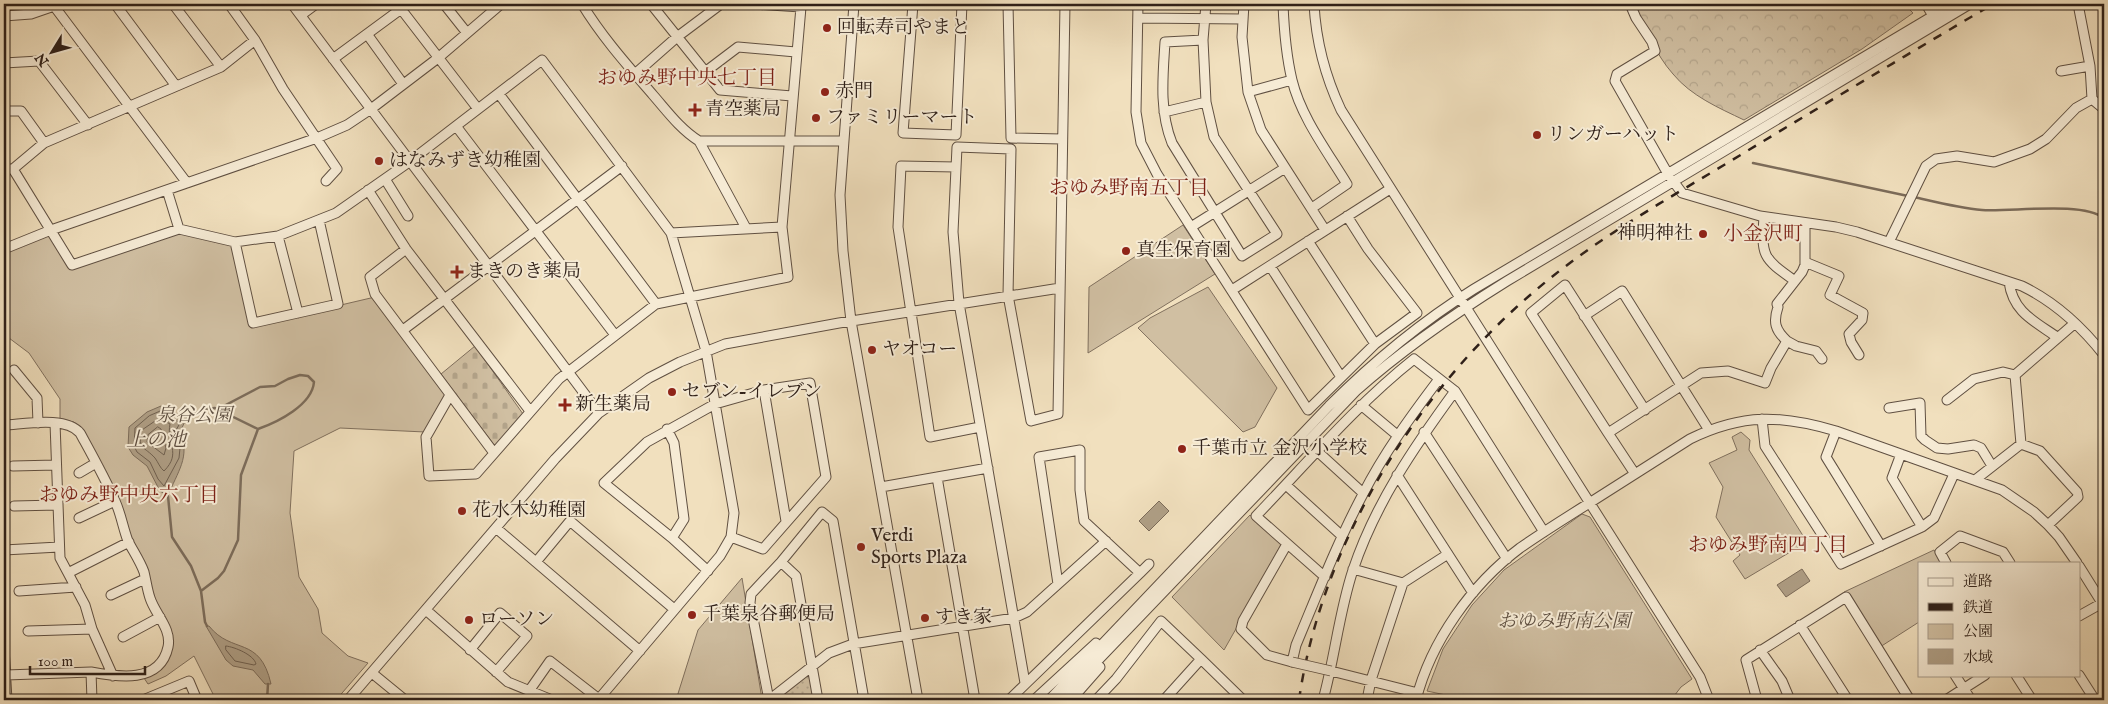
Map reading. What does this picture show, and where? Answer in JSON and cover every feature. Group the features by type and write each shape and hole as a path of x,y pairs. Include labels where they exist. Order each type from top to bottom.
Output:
{"street":[{"path":"115,4 176,86"},
{"path":"173,4 221,67"},
{"path":"229,4 255,40 284,89 337,169 326,180"},
{"path":"292,4 598,413"},
{"path":"301,16 316,4"},
{"path":"444,4 467,33"},
{"path":"4,249 51,230 317,138 347,125 438,58 501,4"},
{"path":"582,4 595,25 634,74 686,133 699,140 843,141"},
{"path":"651,4 720,90 792,96"},
{"path":"634,74 677,37 721,4"},
{"path":"450,395 426,438 429,476 476,474 530,411 568,372 656,304 788,276 782,227 801,7 753,4"},
{"path":"854,4 843,141 840,195 841,221 851,321 918,700"},
{"path":"913,4 903,133 956,135 962,4"},
{"path":"1008,4 1011,138 1062,139"},
{"path":"1026,683 959,303 953,232 957,147 1011,149 1008,295 1031,421 1058,414 1065,4"},
{"path":"1138,4 1136,112 1141,143 1157,174 1308,410 1375,344 1417,313 1368,249 1347,216"},
{"path":"1203,40 1165,42 1164,112 1166,130 1172,143 1242,256 1277,234 1214,137 1206,102 1203,40 1206,4"},
{"path":"1244,4 1242,37 1248,92 1261,130 1325,230"},
{"path":"1283,4 1292,80 1310,123 1347,184 1312,208"},
{"path":"1314,4 1317,36 1326,74 1333,93 1351,128 1700,677 1709,700"},
{"path":"1630,4 1636,18 1652,42 1655,51 1617,74 1615,81 1671,178 1686,196 1764,217 1836,227 1889,242 2022,286 2048,300 2075,323 2104,355"},
{"path":"1926,4 1933,16"},
{"path":"1060,700 1356,391 1396,358 1466,307 1953,4"},
{"path":"1049,700 1350,385 1397,343 1460,298 1970,4"},
{"path":"2078,4 2090,66 2092,98 2104,109"},
{"path":"4,16 32,14 57,5 187,184"},
{"path":"333,59 404,6 438,58 478,109"},
{"path":"1138,18 1243,19"},
{"path":"367,34 403,84"},
{"path":"255,40 221,67 44,143 8,169 51,230 72,265 179,229 235,242 278,236 336,213 409,162 542,60 671,233 706,351 734,513 732,537 720,556 598,700 550,661 529,691"},
{"path":"705,72 738,47 796,52"},
{"path":"4,63 39,61 88,125"},
{"path":"2061,71 2090,66"},
{"path":"1248,92 1292,80"},
{"path":"499,94 656,304"},
{"path":"1889,242 1926,166 1936,159 1957,156 1994,162 2030,149 2046,139 2076,108 2092,98"},
{"path":"1164,112 1206,102"},
{"path":"4,112 21,111 44,143"},
{"path":"456,126 614,335"},
{"path":"699,140 746,228"},
{"path":"403,330 622,166"},
{"path":"956,167 901,166 898,227 930,437 980,427"},
{"path":"1191,227 1285,168"},
{"path":"385,179 408,216"},
{"path":"1232,290 1390,189"},
{"path":"167,190 179,229"},
{"path":"368,190 406,249 530,411"},
{"path":"1764,217 1762,243 1769,262 1795,281"},
{"path":"235,242 253,323 338,304 319,220"},
{"path":"1805,223 1805,262 1802,272 1777,304 1774,318 1775,326 1787,341 1796,346 1816,351 1822,359"},
{"path":"671,233 782,227"},
{"path":"278,236 298,313"},
{"path":"1308,241 1375,344"},
{"path":"406,249 370,277 375,294 494,453"},
{"path":"1805,262 1840,276 1830,295 1862,313 1862,320 1849,334 1851,342 1859,355"},
{"path":"1270,266 1341,376"},
{"path":"2009,282 2011,297 2027,316 2058,336"},
{"path":"1635,474 1531,313 1565,284 1646,410"},
{"path":"348,700 555,459 598,413 650,378 706,351 726,344 910,311 1060,288"},
{"path":"1584,316 1622,291 1709,430"},
{"path":"2015,375 2075,323"},
{"path":"1608,433 1701,373 1728,371 1765,383 1771,368 1787,341"},
{"path":"1325,577 1256,516 1361,405 1414,359 1455,391 1544,532"},
{"path":"14,370 37,398 38,423"},
{"path":"1947,400 1974,379 2003,372 2015,375"},
{"path":"2015,375 2021,444"},
{"path":"1292,662 1296,645 1342,536 1363,493 1397,435 1439,379"},
{"path":"708,570 604,483 647,442 667,429 715,404 764,390 810,383 826,476 763,549 732,537"},
{"path":"764,390 786,521"},
{"path":"1323,700 1331,671 1344,600 1353,569 1370,526 1397,475 1424,432 1455,391"},
{"path":"1889,408 1920,403 1921,436 1925,440 1937,448 1948,449 1974,445 1981,448 1992,466"},
{"path":"1361,405 1397,435"},
{"path":"1762,419 1765,446 1841,564 1922,527 1934,518 1954,474"},
{"path":"1287,544 1243,622 1241,629 1267,655 1371,680 1417,696 1442,639 1473,593 1507,559 1544,532 1690,439 1709,430 1744,420 1795,420 1836,430 2002,490 2048,524 2076,562"},
{"path":"55,423 60,558 85,605 92,629 113,676"},
{"path":"4,425 55,423 71,425 76,428 115,501 129,542 144,571 150,598 168,638 168,646 161,662 155,668 141,675 113,676 91,672 6,675"},
{"path":"667,429 674,443 684,519 672,538"},
{"path":"1836,430 1826,457 1880,546"},
{"path":"1424,432 1507,559"},
{"path":"1974,480 2021,444"},
{"path":"2021,444 2040,451 2077,492 2078,497 2048,524"},
{"path":"1058,584 1039,457 1080,450 1080,490 1084,521 1140,573"},
{"path":"1317,451 1363,493"},
{"path":"1901,454 1892,478 1922,527"},
{"path":"79,473 96,463"},
{"path":"13,466 56,465"},
{"path":"880,486 988,468"},
{"path":"1397,475 1473,593"},
{"path":"937,477 964,626 975,700"},
{"path":"1286,484 1342,536"},
{"path":"79,518 115,501"},
{"path":"14,506 57,505"},
{"path":"864,700 853,644 833,521 822,512 781,562 751,594 750,603 768,700 830,653 853,644 1014,618 1039,603 1106,541"},
{"path":"536,562 570,522 674,609"},
{"path":"496,528 640,651"},
{"path":"1945,562 1940,552 1960,536 2003,552 2009,562"},
{"path":"68,573 129,542"},
{"path":"4,550 59,547"},
{"path":"1367,700 1371,680 1403,583 1448,554"},
{"path":"781,562 796,576 818,700"},
{"path":"1009,700 1149,564"},
{"path":"2080,568 2104,604 2080,616"},
{"path":"1353,569 1403,583"},
{"path":"111,596 145,579"},
{"path":"19,591 76,587"},
{"path":"1757,700 1746,660 1846,597 1910,700"},
{"path":"426,610 508,682 552,700"},
{"path":"470,650 500,613 527,636 496,672"},
{"path":"123,637 160,617"},
{"path":"1096,700 1116,679 1161,621 1243,700"},
{"path":"1034,700 1108,631 1120,625"},
{"path":"1800,625 1848,700"},
{"path":"28,630 92,629"},
{"path":"1071,700 1125,640 1129,630"},
{"path":"4,648 7,700"},
{"path":"1760,650 1782,681 1790,700"},
{"path":"1166,700 1201,659"},
{"path":"91,672 92,700"},
{"path":"372,673 405,700"},
{"path":"1956,676 1971,700"},
{"path":"1946,700 1983,676"},
{"path":"2017,676 2032,700"},
{"path":"2080,676 2095,700"},
{"path":"143,700 158,697 189,681 197,700"}],"green space":[{"path":"1634,4 1904,4 1913,13 1862,49 1744,120 1706,101 1680,82 1661,58"},
{"path":"1183,225 1215,274 1088,353 1089,287"},
{"name":"泉谷公園","path":"176,232 231,244 251,326 375,297 447,396 425,432 340,428 294,451 290,513 299,577 318,609 322,633 348,656 368,663 336,700 216,700 194,656 166,676 148,684 144,678 156,672 171,647 130,538 83,432 74,422 60,419 60,399 29,353 9,338 4,337 4,253 49,234 70,268"},
{"path":"1208,287 1277,388 1255,427 1243,432 1138,328 1150,318"},
{"path":"475,346 523,414 495,446 441,374"},
{"path":"1741,432 1750,440 1749,450 1807,542 1745,579 1733,561 1740,555 1716,517 1723,487 1709,463 1737,450 1732,437"},
{"name":"おゆみ野南公園","path":"1582,514 1590,517 1692,679 1681,687 1671,700 1469,700 1427,691 1443,649 1472,605 1504,570"},
{"path":"1250,515 1284,544 1224,650 1172,597"},
{"path":"1934,550 1941,562 1918,562 1918,623 1880,647 1844,592"},
{"path":"742,578 762,699 676,700 698,630"},
{"path":"811,671 816,700 775,700"}],"water":[{"name":"上の池","path":"161,406 179,415 187,415 180,432 184,449 182,464 168,496 160,491 147,466 133,455 128,447 129,427 147,412"},
{"path":"1159,501 1169,511 1149,531 1139,521"},
{"path":"1802,569 1810,581 1786,597 1777,585"},
{"path":"206,626 209,626 218,635 253,652 260,658 271,684 265,684 253,670 233,666 226,660"}],"waterway":[{"path":"1753,163 1908,196"},
{"path":"1914,197 1982,210 2046,208 2080,210 2094,213 2104,218"},
{"path":"201,591 224,571 238,540 241,475 258,429 293,412 307,398 314,382 308,376 300,375 275,386 260,387 218,409"},
{"path":"187,417 205,409 215,408 258,429"},
{"path":"168,496 172,537 191,566 201,591 207,626"},
{"path":"267,700 268,684"}],"railway":[{"path":"1299,700 1311,640 1330,581 1355,523 1385,468 1420,415 1459,366 1502,321 1548,280 1612,234 1993,4"}],"place":[{"name":"回転寿司やまと","path":"827,28"},
{"name":"赤門","path":"825,92"},
{"name":"青空薬局","path":"695,110"},
{"name":"ファミリーマート","path":"816,118"},
{"name":"リンガーハット","path":"1537,135"},
{"name":"はなみずき幼稚園","path":"379,161"},
{"name":"神明神社","path":"1703,234"},
{"name":"真生保育園","path":"1126,251"},
{"name":"まきのき薬局","path":"457,272"},
{"name":"ヤオコー","path":"872,350"},
{"name":"セブン-イレブン","path":"672,392"},
{"name":"新生薬局","path":"565,405"},
{"name":"千葉市立 金沢小学校","path":"1182,449"},
{"name":"花水木幼稚園","path":"462,511"},
{"name":"Verdi Sports Plaza","path":"861,547"},
{"name":"千葉泉谷郵便局","path":"692,615"},
{"name":"すき家","path":"925,618"},
{"name":"ローソン","path":"469,620"}],"district":[{"name":"おゆみ野中央七丁目","path":"687,78"},
{"name":"おゆみ野南五丁目","path":"1129,188"},
{"name":"小金沢町","path":"1763,234"},
{"name":"おゆみ野中央六丁目","path":"129,495"},
{"name":"おゆみ野南四丁目","path":"1768,545"}]}
